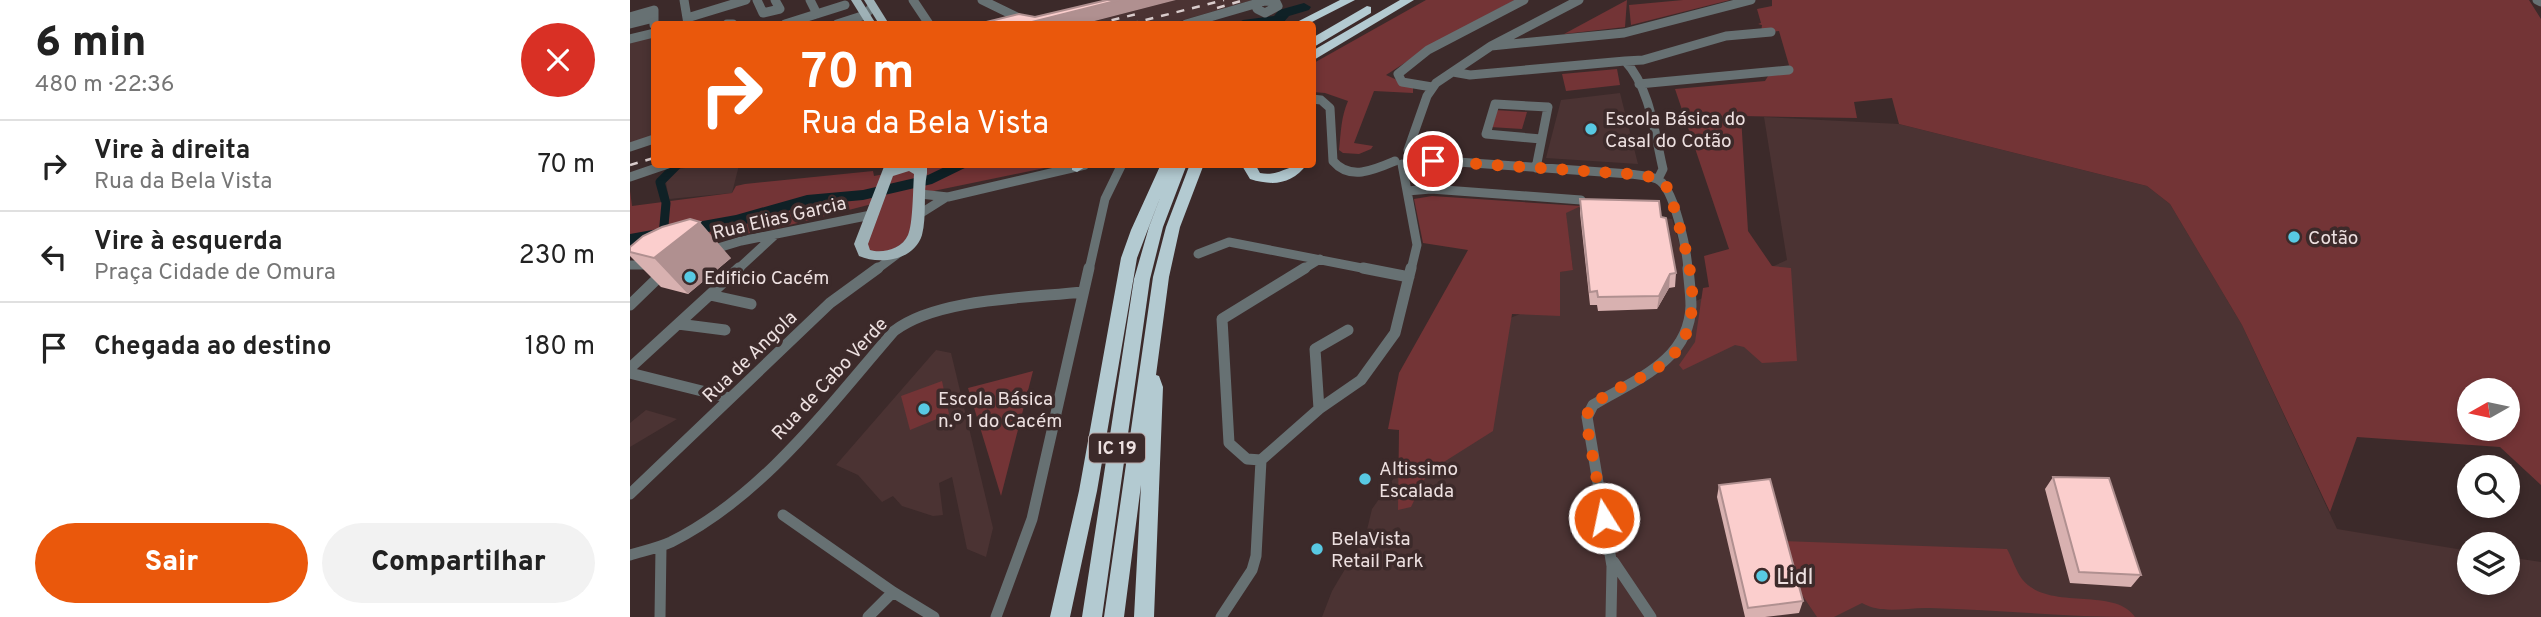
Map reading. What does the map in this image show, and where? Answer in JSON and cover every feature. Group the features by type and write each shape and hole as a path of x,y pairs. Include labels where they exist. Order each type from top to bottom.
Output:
{"highway":[{"path":"1305,21 1349,0"},
{"path":"1316,21 1349,0"},
{"path":"1316,31 1368,0"},
{"path":"1316,42 1386,0"},
{"path":"1316,55 1408,0"},
{"path":"1060,617 1088,491 1129,258 1138,230 1166,168"},
{"name":"IC 19","path":"1092,617 1142,279 1156,227 1178,168"},
{"name":"IC 19","path":"1114,617 1161,277 1173,227 1195,168"},
{"path":"1250,168 1255,176 1267,180 1288,175 1296,168"},
{"path":"1144,617 1155,387 1148,369"}],"main road":[{"path":"856,0 869,12"},
{"path":"889,169 861,244 864,253 875,258 900,252 915,236 921,169"}],"street":[{"path":"684,0 687,21 746,0"},
{"path":"757,0 763,13 780,9 775,0"},
{"path":"810,0 821,13"},
{"path":"820,0 821,13"},
{"path":"913,0 927,21"},
{"path":"982,0 1023,21"},
{"path":"1432,87 1402,82 1398,74 1428,50 1524,0"},
{"path":"1408,150 1432,87 1491,46 1579,0"},
{"path":"1491,46 1613,35 1751,0"},
{"path":"1199,21 1245,11 1265,11 1276,9 1279,1 1269,1 1265,11 1269,21"},
{"path":"795,21 845,5"},
{"path":"630,16 654,10 654,21"},
{"path":"845,21 869,12"},
{"path":"630,24 651,22"},
{"path":"1453,72 1470,75 1643,60 1726,36 1771,32"},
{"path":"630,39 651,34"},
{"path":"1625,61 1630,65 1639,84 1663,169 1658,179"},
{"path":"1639,84 1789,70"},
{"path":"1316,99 1321,100 1330,108 1333,161 1337,167 1350,173 1415,159 1630,174 1658,179 1669,191 1687,251 1691,307 1685,336 1668,360 1588,410 1587,426 1611,556 1614,595 1611,617"},
{"path":"1536,168 1548,107 1495,104 1486,134 1541,139"},
{"path":"630,147 651,140"},
{"path":"1221,617 1252,570 1256,556 1261,460 1319,409 1361,380 1395,333 1417,244 1407,191 1396,153 1408,150 1415,154 1415,159"},
{"path":"630,177 656,168"},
{"path":"918,215 948,197 1069,168"},
{"path":"996,617 1032,519 1105,199 1120,168"},
{"path":"1407,191 1431,189 1581,200"},
{"path":"920,194 948,197"},
{"name":"Rua Elias Garcia","path":"694,257 716,247 873,209"},
{"path":"630,371 776,234"},
{"path":"1198,254 1229,242 1409,277"},
{"name":"Rua de Angola","path":"630,494 830,303 900,252"},
{"path":"1261,460 1248,458 1228,443 1222,319 1320,259"},
{"path":"630,265 671,265 630,305"},
{"name":"Rua de Cabo Verde","path":"630,555 661,547 694,531 734,503 786,452 894,331 909,319 928,310 1083,292"},
{"path":"710,295 751,304"},
{"path":"678,324 725,330"},
{"path":"1319,409 1315,349 1348,330"},
{"path":"630,371 730,398"},
{"path":"783,515 893,592 934,617"},
{"path":"660,617 661,547"},
{"path":"1611,556 1619,575 1642,601 1651,617"},
{"path":"868,617 893,592"}],"shaded area":[{"path":"1176,0 1253,0 1180,21 1096,21"},
{"path":"1426,0 1515,0 1445,37 1386,75 1413,87 1413,93 1374,91 1354,143 1373,146 1359,154 1343,153 1339,150 1348,101 1316,92 1316,62"},
{"path":"1627,0 1625,27 1564,34"},
{"path":"1683,0 1730,0 1631,25 1629,5"},
{"path":"1772,0 2529,0 2541,19 2541,485 2520,466 2520,455 2509,455 2500,447 2357,437 2330,512 2242,325 2170,204 2147,186 1899,124 1892,98 1854,102 1857,118 1741,116 1748,231 1772,266 1791,268 1797,361 1762,363 1744,347 1735,345 1683,370 1679,365 1695,342 1703,288 1709,287 1704,256 1729,249 1675,89 1765,81 1770,73 1791,72 1779,31 1761,33 1762,25 1758,24 1761,23 1757,9 1772,6"},
{"path":"651,37 651,136 630,143 630,43"},
{"path":"1617,69 1620,85 1566,91 1562,74"},
{"name":"Escola Básica do Casal do Cotão","path":"1620,93 1638,164 1546,158 1561,100"},
{"path":"1495,110 1527,112 1522,129 1490,127"},
{"path":"1764,117 1899,124 2147,186 2170,204 2242,325 2337,529 2457,549 2457,595 2520,595 2520,559 2541,562 2541,617 1322,617 1332,591 1366,534 1372,509 1445,406 1479,331 1554,300 1560,272 1573,269 1565,212 1581,206 1672,219 1686,265 1687,305 1787,260"},
{"path":"738,168 732,193 669,199 666,182 675,170"},
{"path":"916,168 1044,168 914,195 910,233 901,245 886,251 876,252 866,248 880,202 774,229 630,253 630,191 632,206 732,193 736,186 745,184 873,171 874,176"},
{"path":"1432,196 1581,206 1566,213 1573,270 1560,272 1560,316 1512,314 1493,431 1428,472 1411,507 1398,510 1399,430 1388,429 1399,373 1468,250 1423,243 1414,199"},
{"name":"Escola Básica n.º 1 do Cacém","path":"936,350 951,353 993,528 986,557 967,549 952,477 939,483 943,515 933,516 902,506 893,496 882,502 858,475 836,465"},
{"path":"1033,371 1001,496 968,388"},
{"path":"942,381 949,414 910,430 901,396"},
{"path":"646,410 677,419 630,447 630,423"},
{"path":"1782,541 2007,549 2022,579 2034,589 2064,597 2113,603 2125,608 2135,617 1930,608 1887,610 1862,603 1834,617 1817,617 1796,586"}],"building":[{"path":"1107,0 1119,0 1036,21 990,21 1019,14 1035,17"},
{"path":"1580,199 1659,201 1661,217 1666,218 1676,273 1670,274 1659,296 1598,297 1597,291 1590,292"},
{"path":"690,219 700,222 654,258 630,252 630,247 643,236"},
{"path":"2053,477 2109,478 2141,575 2079,572"},
{"name":"Lidl","path":"1770,479 1803,601 1748,608 1719,485"}],"waterway":[{"path":"1269,21 1278,20 1284,13 1304,7"},
{"path":"665,200 660,182 674,168"},
{"path":"630,240 736,221 807,200 863,195 932,179 957,168"},
{"path":"663,236 666,203"}],"railway":[{"path":"1142,21 1224,0"},
{"path":"1217,8 1244,0"},
{"path":"1108,21 1141,13"},
{"path":"630,165 651,159"}],"place":[{"name":"Escola Básica do Casal do Cotão","path":"1591,129"},
{"name":"Cotão","path":"2294,237"},
{"name":"Edificio Cacém","path":"690,277"},
{"name":"Escola Básica n.º 1 do Cacém","path":"924,409"},
{"name":"Altissimo Escalada","path":"1365,479"},
{"name":"BelaVista Retail Park","path":"1317,549"},
{"name":"Lidl","path":"1762,576"}],"route":[{"path":"1433,161 1630,174 1658,179 1667,187 1687,251 1692,290 1689,321 1677,351 1668,360 1588,410 1587,426 1604,518"}]}
